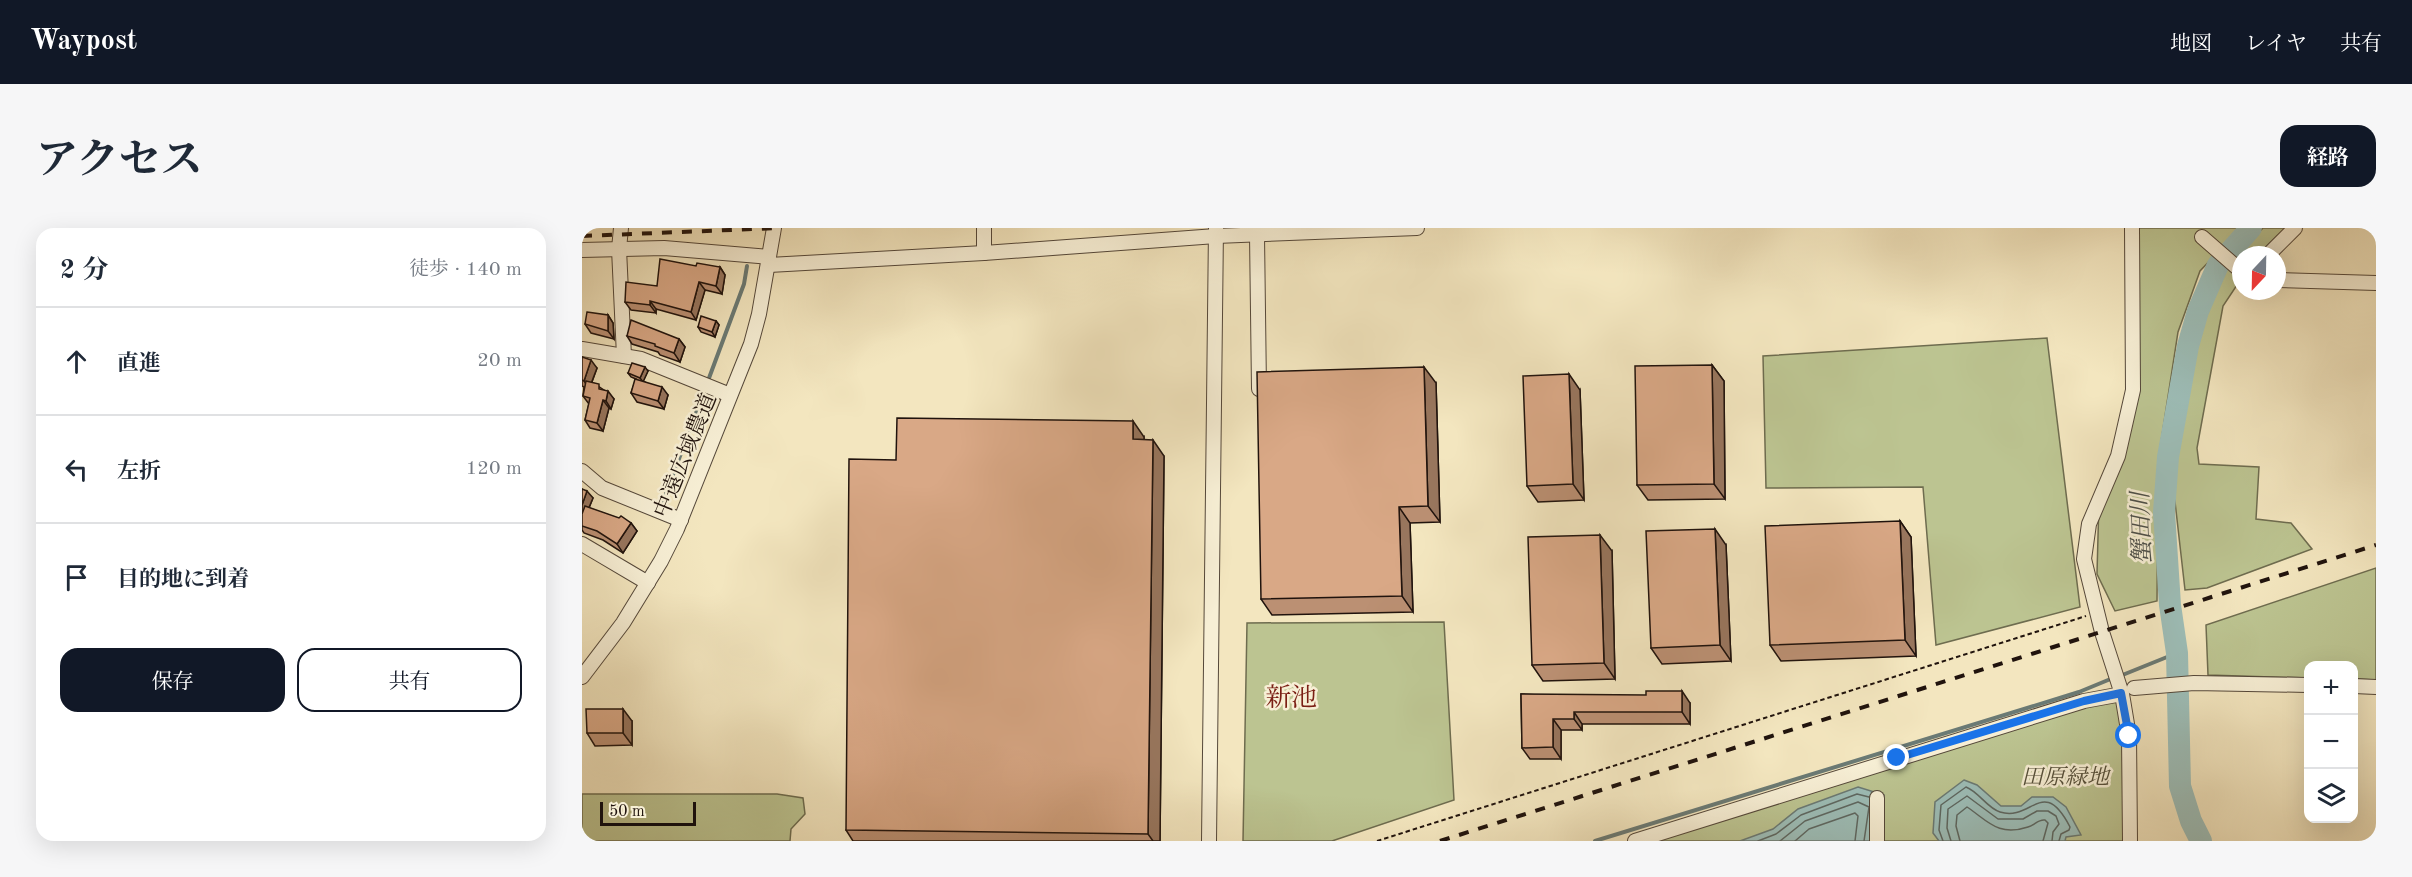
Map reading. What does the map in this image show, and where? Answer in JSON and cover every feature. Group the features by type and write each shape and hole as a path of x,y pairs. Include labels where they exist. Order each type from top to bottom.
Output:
{"street":[{"path":"621,228 619,249 624,356"},
{"name":"中遠広域農道","path":"582,677 623,623 661,561 681,519 751,344 774,228"},
{"path":"984,228 984,254"},
{"path":"582,250 664,248 769,261 984,254 1216,232 1257,235 1417,228"},
{"path":"2130,841 2128,691 2110,656 2086,575 2084,559 2089,524 2118,456 2133,390 2132,228"},
{"path":"2277,246 2295,228"},
{"path":"1209,841 1216,232"},
{"path":"1257,235 1259,400"},
{"path":"2202,237 2232,263"},
{"path":"2286,280 2376,283"},
{"path":"582,350 641,359 730,395"},
{"path":"582,471 602,488 681,519"},
{"path":"582,544 648,583"},
{"path":"1635,841 2084,701 2128,691 2194,683 2304,685"},
{"path":"2358,686 2376,687"},
{"path":"1877,798 1877,841"}],"path":[{"path":"1377,841 2097,613"}],"green space":[{"path":"2132,228 2241,228 2200,271 2178,332 2158,461 2157,601 2115,611 2097,574 2099,500 2131,401"},
{"path":"2263,228 2289,228 2271,246 2246,246"},
{"path":"2231,261 2232,292 2223,306 2197,448 2199,464 2259,467 2256,519 2291,523 2312,549 2207,588 2185,590 2173,484 2194,345 2213,289"},
{"path":"2047,338 2080,607 1936,645 1923,487 1766,488 1763,356"},
{"path":"2376,568 2376,680 2358,679 2358,661 2304,661 2304,678 2208,675 2206,625"},
{"path":"1444,622 1454,800 1332,841 1243,841 1247,623"},
{"name":"田原緑地","path":"2122,694 2130,841 1651,841"},
{"path":"582,794 777,794 803,798 805,814 791,829 790,841 582,841"}],"water":[{"path":"1964,780 1977,785 2001,806 2021,806 2032,797 2053,797 2066,807 2081,835 2066,837 2065,841 1939,841 1933,833 1935,802"},
{"path":"1858,787 1884,795 1877,841 1740,841 1773,829 1798,809"}],"building":[{"path":"660,259 696,266 697,263 720,267 716,286 699,282 691,312 650,301 650,305 625,302 626,282 657,286"},
{"path":"587,312 608,315 608,331 585,324"},
{"path":"701,316 716,321 712,332 698,327"},
{"path":"631,320 679,339 674,353 655,346 655,344 627,336"},
{"path":"582,357 591,360 584,381 582,380"},
{"path":"632,363 645,367 640,378 628,373"},
{"path":"1712,365 1714,484 1637,485 1635,366"},
{"path":"1424,367 1428,506 1399,507 1402,596 1261,599 1257,372"},
{"path":"1569,374 1573,484 1527,486 1523,376"},
{"path":"635,379 662,387 658,401 631,393"},
{"path":"586,381 599,384 599,389 608,391 606,401 603,400 597,423 585,420 590,398 583,396"},
{"path":"897,418 1133,421 1133,439 1153,440 1148,834 846,830 849,459 896,460"},
{"path":"582,489 587,491 582,505"},
{"path":"585,506 619,518 621,516 631,523 617,544 597,531 582,526"},
{"path":"1900,521 1905,640 1770,645 1765,526"},
{"path":"1715,529 1720,645 1651,648 1646,531"},
{"path":"1600,535 1604,663 1532,665 1528,537"},
{"path":"1646,691 1682,691 1682,712 1574,712 1574,719 1553,719 1553,747 1522,748 1521,694 1646,695"},
{"path":"586,709 623,709 623,733 587,733"}],"waterway":[{"name":"蟹田川","path":"2201,841 2191,821 2180,786 2177,653 2170,605 2164,512 2168,457 2188,346 2198,311 2218,265 2251,228"},
{"path":"661,507 744,284 747,266"},
{"path":"2120,676 2177,653"},
{"path":"1595,841 2079,692 2113,678"}],"railway":[{"path":"582,236 779,228"},
{"path":"1440,841 2376,545"}],"district":[{"name":"新池","path":"1291,697"}],"route":[{"path":"1897,758 2084,701 2121,693 2129,736"}]}
